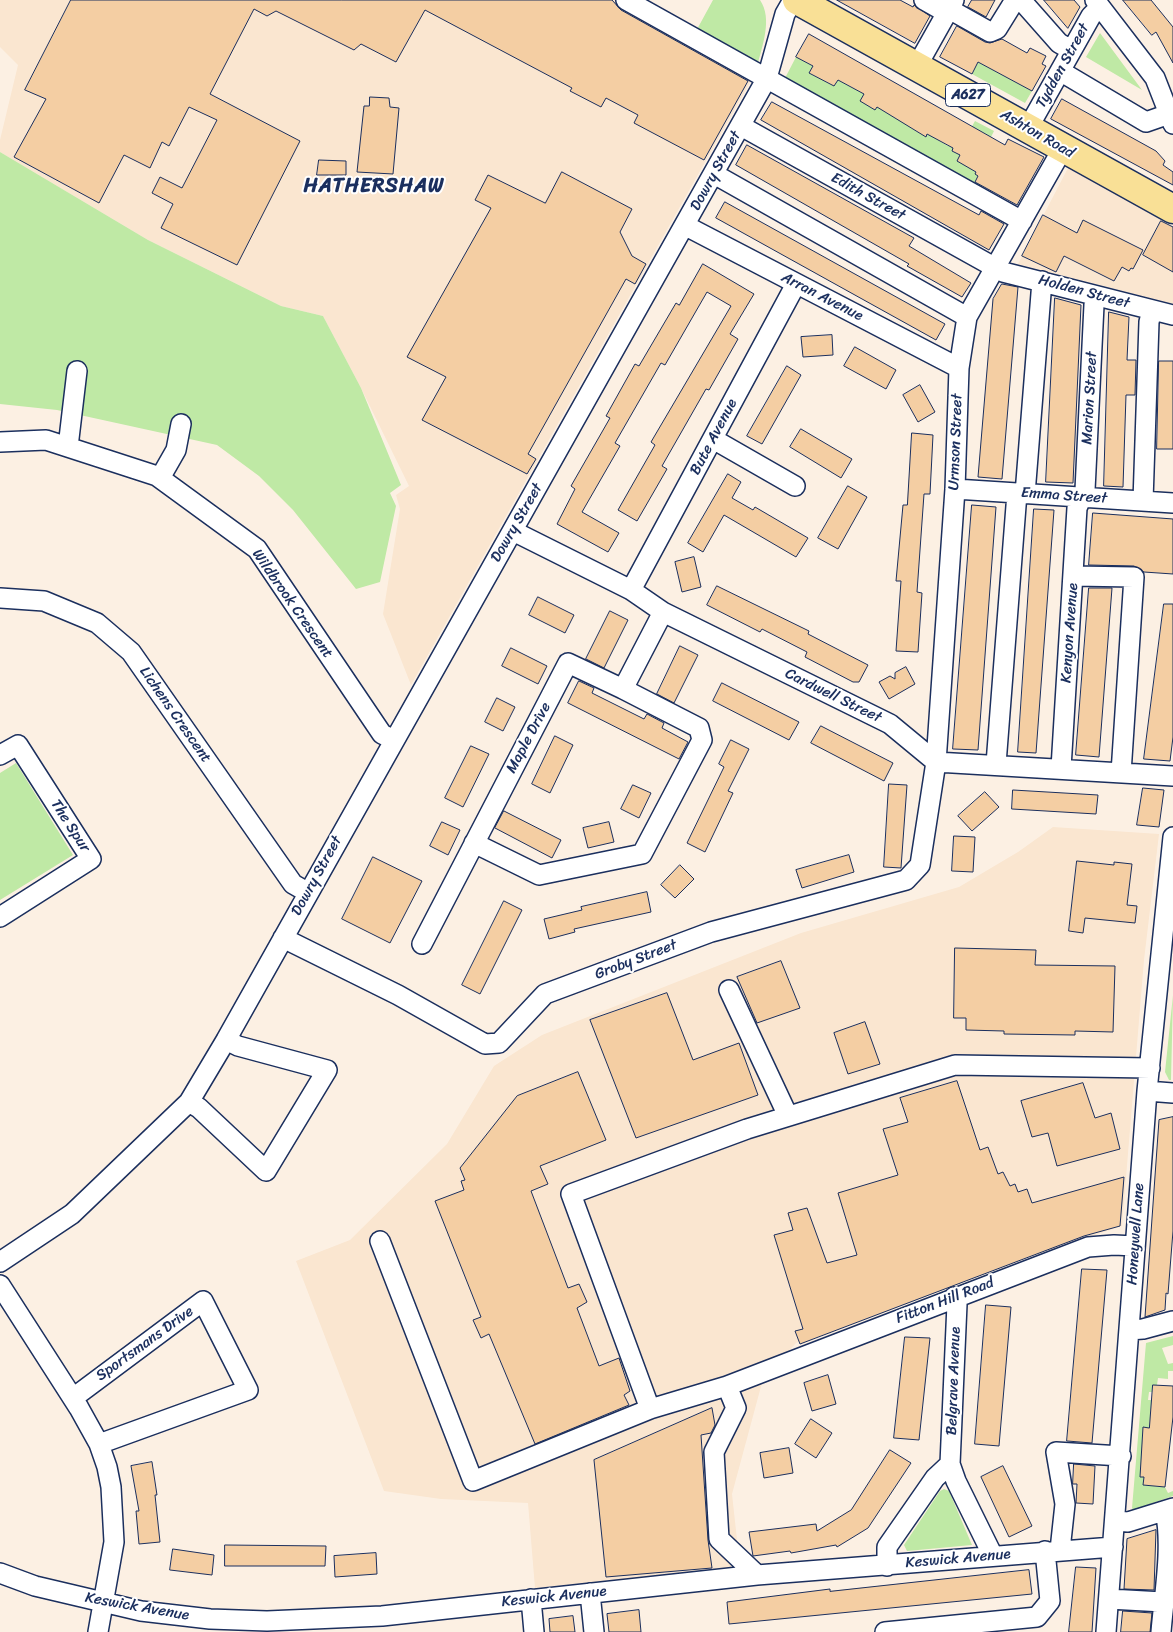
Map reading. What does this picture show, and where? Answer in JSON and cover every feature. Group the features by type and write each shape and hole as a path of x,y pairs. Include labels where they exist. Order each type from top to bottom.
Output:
{"highway":[{"name":"Ashton Road","path":"797,0 1173,209"}],"street":[{"path":"626,0 1022,221"},
{"name":"Dowry Street","path":"0,1262 72,1214 189,1102 226,1040 741,126 767,78 785,14 793,0"},
{"path":"924,0 950,7 990,32 997,29 1015,0"},
{"path":"1021,0 1059,43 1072,50"},
{"path":"1060,71 1146,122 1171,119 1155,78 1097,3"},
{"name":"Tydden Street","path":"1028,128 1097,3"},
{"path":"916,66 950,7"},
{"name":"Edith Street","path":"741,126 996,268"},
{"name":"Urmson Street","path":"936,762 954,489 959,368 967,317 1063,148"},
{"path":"714,174 967,317"},
{"name":"Arran Avenue","path":"686,226 959,368"},
{"name":"Holden Street","path":"996,268 1003,272 1173,315"},
{"path":"996,764 1042,281"},
{"name":"Bute Avenue","path":"632,590 796,284"},
{"name":"Marion Street","path":"1082,499 1086,490 1094,304 1097,296"},
{"path":"1143,501 1149,322 1152,310"},
{"path":"68,448 77,371"},
{"path":"160,478 176,450 181,424"},
{"path":"713,439 795,486"},
{"name":"Wildbrook Crescent","path":"0,442 46,440 160,478 257,549 382,734 394,740"},
{"name":"Emma Street","path":"954,489 1082,499 1173,503"},
{"name":"Kenyon Avenue","path":"1061,768 1077,508 1082,499"},
{"name":"Cardwell Street","path":"513,531 632,590 663,612 890,724 936,762"},
{"path":"1074,576 1134,577 1121,773"},
{"name":"Lichens Crescent","path":"0,598 44,601 98,623 131,652 293,884 308,892"},
{"path":"474,843 539,875 642,854 702,740 699,728 623,689 663,612"},
{"name":"Maple Drive","path":"422,944 568,663 623,689"},
{"name":"The Spur","path":"0,755 18,745 91,859 0,917"},
{"path":"936,762 996,764 1173,776"},
{"name":"Groby Street","path":"283,938 398,996 485,1044 499,1044 513,1031 545,994 711,932 906,880 920,865 936,762"},
{"name":"Honeywell Lane","path":"1106,1632 1121,1456 1147,1091 1172,846"},
{"path":"729,990 788,1116"},
{"path":"189,1102 199,1108 266,1171 326,1070 238,1046 226,1040"},
{"path":"650,1409 571,1194 747,1129 955,1065 1150,1068"},
{"path":"1147,1091 1173,1093"},
{"name":"Fitton Hill Road","path":"380,1241 473,1481 650,1409 727,1386 1088,1247 1114,1244 1135,1246"},
{"path":"0,1285 99,1444 111,1487 114,1542 98,1632"},
{"name":"Belgrave Avenue","path":"954,1297 957,1304 950,1464 956,1481 993,1556"},
{"name":"Sportsmans Drive","path":"72,1398 203,1301 248,1390 99,1444"},
{"path":"1129,1330 1143,1329 1173,1321"},
{"path":"727,1386 736,1408 714,1452 719,1539 757,1575"},
{"path":"885,1632 1037,1617 1050,1601 1053,1550 1065,1504 1056,1452 1121,1456"},
{"path":"887,1566 887,1547 934,1478 950,1464"},
{"path":"1116,1521 1128,1522 1169,1510 1170,1574 1163,1602 1161,1632"},
{"name":"Keswick Avenue","path":"0,1573 35,1586 103,1603 210,1619 266,1621 382,1616 757,1575 887,1566 1113,1546"},
{"path":"590,1593 594,1632"},
{"path":"531,1599 534,1632"},
{"path":"1109,1599 1163,1602"}],"shaded area":[{"path":"0,0 619,0 754,75 411,685 383,614 400,509 396,495 409,486 323,316 281,306 148,240 0,152 0,140 18,65 0,47"},
{"path":"1068,168 1173,226 1173,304 1018,264"},
{"path":"1053,827 1159,834 1144,960 1122,1226 942,1286 796,1343 763,1379 732,1494 740,1567 535,1588 528,1503 441,1499 384,1491 296,1261 350,1240 447,1144 494,1066 542,1035 801,933 959,887 1018,852"}],"green space":[{"path":"713,0 760,0 764,7 766,24 764,42 757,67 695,33"},
{"path":"1100,33 1142,90 1086,57"},
{"path":"796,57 813,66 809,73 834,86 838,80 864,94 870,107 875,110 877,107 896,118 914,122 911,128 926,137 930,131 938,140 948,146 950,142 955,145 952,151 957,153 975,121 994,131 991,137 975,128 957,161 971,157 978,176 975,182 982,186 979,191 783,82"},
{"path":"978,62 1032,91 1025,103 972,74"},
{"path":"0,152 148,240 281,306 323,316 361,388 401,485 390,493 396,506 380,582 356,589 293,510 259,476 217,445 57,410 0,404"},
{"path":"16,763 73,855 0,900 0,773"},
{"path":"1173,995 1171,1080 1169,1080 1165,1072"},
{"path":"1173,1336 1173,1345 1162,1348 1168,1364 1173,1363 1173,1371 1168,1371 1168,1379 1158,1378 1157,1385 1153,1385 1152,1392 1149,1392 1148,1400 1152,1400 1149,1428 1143,1428 1142,1442 1148,1443 1140,1477 1144,1477 1143,1485 1165,1487 1168,1493 1173,1491 1173,1496 1133,1510 1146,1343"},
{"path":"944,1489 949,1491 972,1545 907,1551 904,1545 940,1491"}],"building":[{"path":"71,0 612,0 621,10 748,81 704,160 634,123 638,115 606,98 601,107 570,91 572,88 425,10 396,62 361,44 354,50 276,11 267,16 254,9 210,94 300,141 237,265 161,228 173,204 152,193 160,177 182,188 217,120 189,107 169,146 162,142 150,168 124,155 99,203 14,157 46,99 25,90"},
{"path":"837,0 900,0 913,7 914,5 930,16 915,43"},
{"path":"972,0 995,0 986,17 968,7"},
{"path":"1044,0 1074,0 1080,7 1068,28"},
{"path":"1123,0 1151,0 1173,27 1173,63 1156,32 1152,35"},
{"path":"957,26 985,42 990,43 1002,39 1027,53 1030,48 1046,56 1042,64 1046,66 1032,91 978,62 972,74 940,57"},
{"path":"809,34 1005,145 1008,139 1044,157 1017,205 975,182 978,176 975,174 976,172 957,161 960,155 952,151 953,148 927,134 926,137 877,107 875,110 860,101 864,94 838,80 834,86 809,73 813,66 796,57"},
{"path":"370,97 389,98 390,107 399,108 393,174 357,172 364,106 369,106"},
{"path":"1062,99 1156,151 1165,161 1163,165 1173,172 1173,185 1051,119"},
{"path":"772,102 979,215 981,211 1004,224 989,250 761,120"},
{"path":"747,145 914,238 909,246 971,283 962,297 907,266 909,264 736,165"},
{"path":"319,160 346,161 346,175 317,175"},
{"path":"562,172 632,209 620,232 632,256 646,264 635,284 626,279 528,454 536,459 527,474 422,420 446,377 407,357 491,208 475,200 488,175 545,203"},
{"path":"725,202 945,324 936,340 716,218"},
{"path":"1043,215 1077,233 1083,220 1143,250 1133,269 1131,268 1129,271 1122,267 1114,281 1064,256 1056,272 1022,256"},
{"path":"1161,221 1173,227 1173,272 1143,255"},
{"path":"703,264 754,294 730,334 738,339 709,390 706,389 662,466 667,469 637,521 618,510 655,445 651,442 731,306 707,292 665,365 661,363 615,443 620,446 582,512 619,533 608,552 557,524 575,489 571,486 610,418 606,416 635,364 639,366 676,303 679,305"},
{"path":"1002,284 1018,287 1002,479 978,477 993,299"},
{"path":"1055,298 1081,305 1073,483 1046,482"},
{"path":"1109,312 1129,317 1127,360 1136,360 1135,395 1126,395 1123,487 1104,486"},
{"path":"832,335 833,355 803,357 801,337"},
{"path":"855,347 896,370 886,389 844,366"},
{"path":"1159,361 1173,361 1173,449 1157,449"},
{"path":"787,366 801,375 762,444 747,436"},
{"path":"920,385 935,412 918,422 903,395"},
{"path":"801,429 852,459 841,478 790,447"},
{"path":"912,433 933,435 930,494 924,494 917,592 922,593 918,652 896,651 901,581 896,581 903,505 907,505"},
{"path":"728,474 741,482 732,498 753,510 755,507 808,538 796,557 724,515 703,552 688,543"},
{"path":"848,486 867,497 838,549 818,538"},
{"path":"972,505 996,507 978,750 953,749"},
{"path":"1034,509 1054,510 1036,753 1018,752"},
{"path":"1093,513 1173,519 1173,574 1144,572 1134,566 1089,565"},
{"path":"694,557 701,587 682,592 675,562"},
{"path":"717,586 809,631 808,634 868,665 859,682 853,682 805,657 807,652 762,629 760,632 707,605"},
{"path":"1089,588 1112,588 1099,757 1076,755"},
{"path":"538,597 574,615 565,633 529,615"},
{"path":"1164,604 1173,604 1173,737 1170,761 1144,759"},
{"path":"610,611 628,620 604,668 586,659"},
{"path":"680,646 698,655 674,703 657,694"},
{"path":"511,648 547,666 538,684 502,666"},
{"path":"906,667 915,684 889,699 879,682 890,676 895,679 895,673"},
{"path":"579,681 594,688 592,693 644,719 647,714 664,723 662,728 688,742 679,759 568,703"},
{"path":"722,683 799,722 789,740 713,701"},
{"path":"497,698 515,707 503,731 485,722"},
{"path":"821,726 893,763 884,781 811,743"},
{"path":"555,736 573,745 550,793 532,784"},
{"path":"731,740 749,749 728,791 733,793 705,852 687,843 724,767 719,764"},
{"path":"471,746 489,754 463,807 445,798"},
{"path":"889,784 907,785 901,868 884,867"},
{"path":"633,785 651,793 639,818 621,809"},
{"path":"1143,788 1164,790 1159,827 1137,825"},
{"path":"1013,790 1098,795 1096,814 1012,809"},
{"path":"985,792 999,807 972,831 958,816"},
{"path":"504,811 561,840 552,858 495,828"},
{"path":"442,822 460,830 448,855 430,846"},
{"path":"609,822 614,842 588,848 583,828"},
{"path":"954,836 975,837 973,872 952,871"},
{"path":"849,855 854,872 802,888 796,870"},
{"path":"373,857 422,881 390,943 342,919"},
{"path":"1077,861 1114,865 1114,862 1132,864 1127,905 1137,906 1135,923 1085,918 1083,933 1069,931"},
{"path":"680,865 694,879 675,898 661,885"},
{"path":"647,892 651,912 574,929 575,932 549,939 544,919 582,910 581,907"},
{"path":"504,901 522,910 480,994 462,985"},
{"path":"955,948 1036,950 1035,965 1115,966 1113,1032 1075,1031 1075,1035 1004,1034 1004,1031 966,1030 966,1018 954,1018"},
{"path":"781,961 800,1008 757,1023 737,977"},
{"path":"667,993 693,1060 739,1043 758,1095 636,1138 590,1020"},
{"path":"865,1022 880,1064 848,1074 834,1033"},
{"path":"578,1072 606,1140 540,1166 548,1184 531,1191 568,1288 579,1284 587,1302 577,1308 599,1366 619,1358 630,1391 624,1395 629,1405 535,1444 489,1334 481,1338 473,1320 481,1317 435,1201 464,1190 461,1181 465,1180 460,1168 517,1096"},
{"path":"957,1081 980,1150 988,1147 998,1174 1003,1172 1010,1186 1015,1184 1018,1192 1027,1189 1032,1203 1124,1177 1120,1226 1084,1236 800,1344 795,1331 803,1329 774,1235 793,1230 788,1213 807,1208 827,1263 857,1255 838,1193 898,1175 883,1129 908,1122 900,1098"},
{"path":"1083,1083 1095,1118 1111,1113 1120,1149 1057,1166 1048,1133 1032,1137 1021,1101"},
{"path":"1173,1117 1173,1231 1168,1294 1166,1293 1165,1310 1145,1317 1159,1120"},
{"path":"1082,1269 1107,1270 1092,1443 1067,1441"},
{"path":"986,1305 1011,1307 999,1446 975,1444"},
{"path":"905,1337 930,1338 919,1440 894,1438"},
{"path":"828,1375 836,1404 812,1411 804,1383"},
{"path":"1153,1385 1173,1386 1173,1417 1165,1487 1143,1485 1144,1477 1140,1477 1143,1427 1149,1428"},
{"path":"712,1408 715,1425 711,1433 701,1435 708,1540 712,1568 606,1577 594,1460"},
{"path":"811,1419 832,1433 816,1458 795,1444"},
{"path":"789,1448 793,1473 764,1478 760,1453"},
{"path":"890,1450 911,1463 868,1528 837,1547 836,1545 791,1553 790,1551 753,1556 749,1532 816,1524 817,1531 851,1510"},
{"path":"152,1462 157,1495 155,1495 160,1542 139,1544 136,1511 139,1511 131,1466"},
{"path":"1074,1464 1095,1466 1093,1504 1076,1503 1077,1484 1073,1484"},
{"path":"1003,1466 1032,1526 1009,1537 981,1477"},
{"path":"1156,1530 1154,1590 1124,1589 1127,1539"},
{"path":"225,1545 326,1546 325,1566 225,1566"},
{"path":"173,1549 214,1555 212,1575 170,1570"},
{"path":"376,1553 377,1574 335,1577 334,1556"},
{"path":"1076,1567 1096,1568 1092,1632 1069,1632"},
{"path":"1029,1570 1032,1594 729,1624 727,1602 830,1589 830,1591"},
{"path":"639,1610 641,1632 609,1632 607,1614"},
{"path":"1123,1611 1152,1613 1150,1632 1121,1632"},
{"path":"573,1616 575,1632 550,1632 549,1619"}],"district":[{"name":"HATHERSHAW","path":"374,187"}]}
